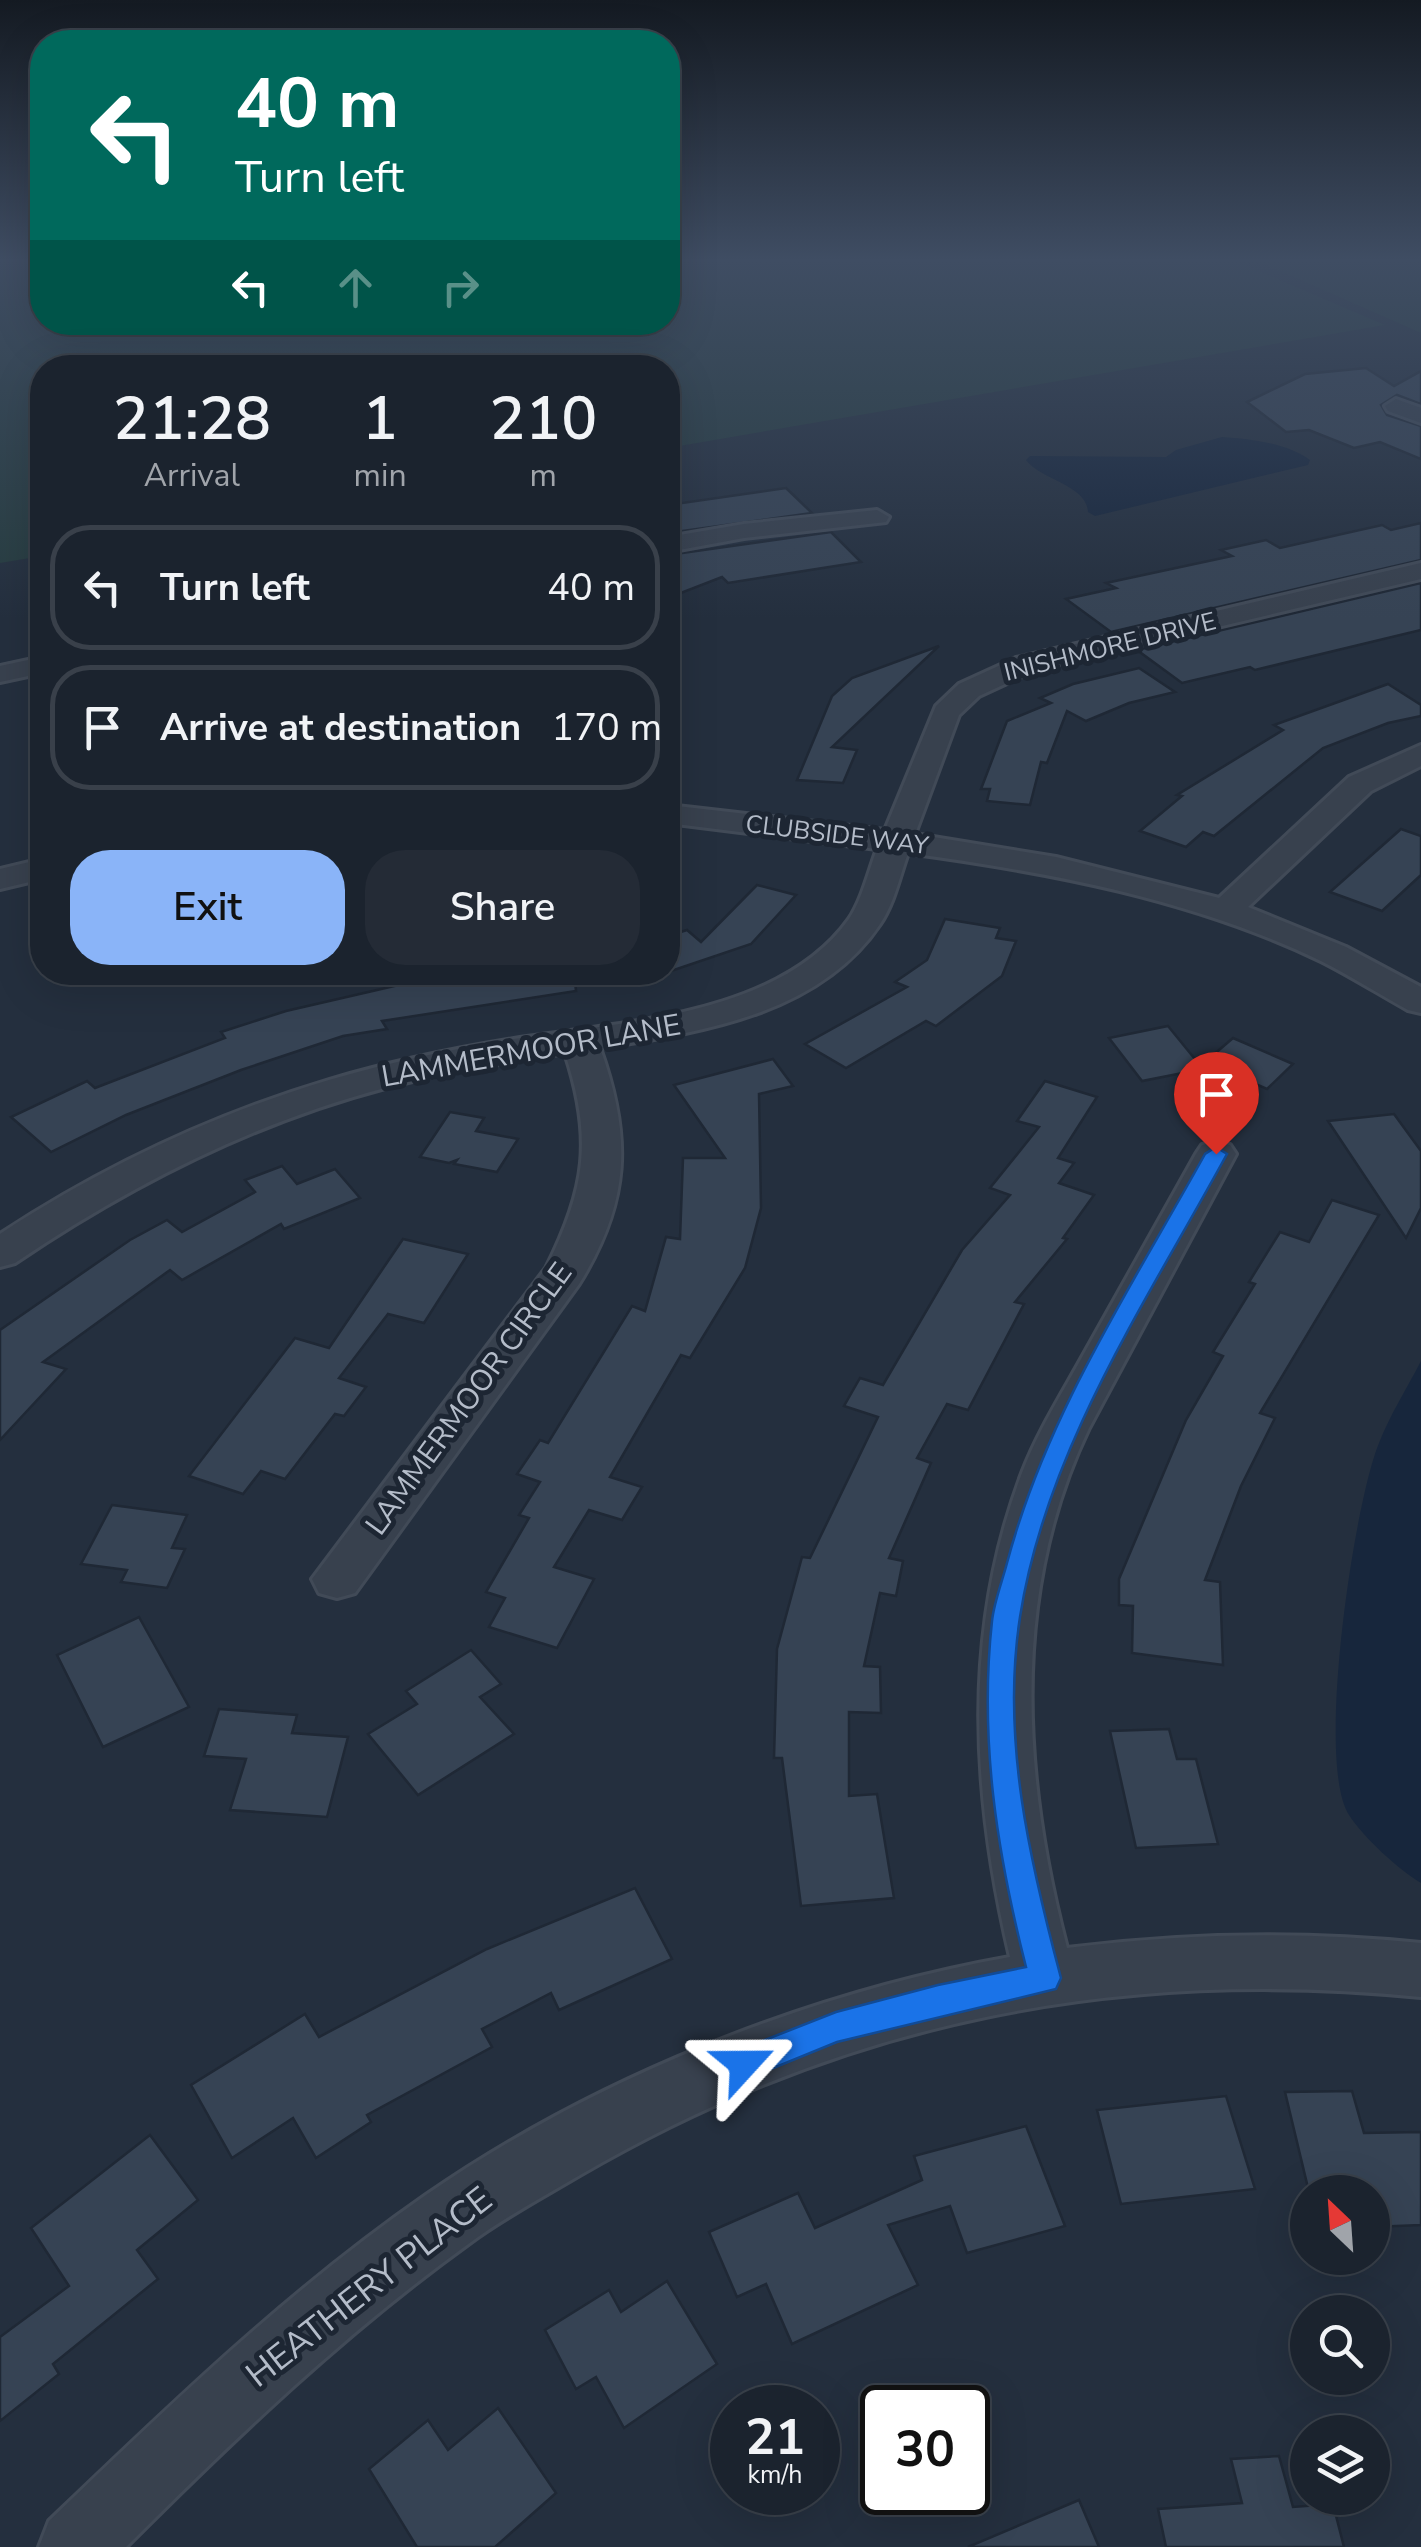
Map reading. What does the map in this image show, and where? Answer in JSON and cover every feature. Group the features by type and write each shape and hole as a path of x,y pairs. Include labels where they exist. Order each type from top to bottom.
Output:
{"street":[{"path":"1396,406 1421,416"},
{"path":"680,544 726,534 877,517"},
{"name":"INISHMORE DRIVE","path":"894,842 940,722 955,702 988,679 1046,658 1421,571"},
{"path":"0,674 30,668"},
{"path":"1227,908 1360,784 1421,754"},
{"name":"CLUBSIDE WAY","path":"680,815 1007,856 1144,883 1227,908 1337,954 1421,1002"},
{"name":"LAMMERMOOR LANE","path":"0,1253 110,1184 257,1117 342,1088 437,1064 663,1028 740,1009 784,991 821,970 856,936 866,920 894,842"},
{"path":"0,878 30,872"},
{"name":"LAMMERMOOR CIRCLE","path":"337,1580 580,1247 598,1203 606,1140 600,1100 579,1040"},
{"path":"1045,1978 1019,1878 1006,1796 1001,1720 1006,1618 1036,1499 1060,1438 1216,1154"},
{"name":"HEATHERY PLACE","path":"75,2547 243,2383 346,2294 490,2190 591,2132 692,2082 786,2045 938,2000 1045,1978 1142,1966 1240,1962 1421,1970"}],"green space":[{"path":"0,381 30,381 30,558 0,563"},
{"path":"680,381 1059,381 680,446"}],"water":[{"path":"1222,437 1279,446 1310,460 1308,465 1095,516 1088,512 1080,495 1026,460 1030,456 1166,457 1176,450"},
{"path":"1421,1361 1421,1883 1382,1852 1349,1815 1340,1786 1336,1743 1342,1632 1369,1474 1393,1412"}],"building":[{"path":"1291,381 1386,381 1394,386 1403,381 1421,381 1421,404 1397,395 1381,405 1387,415 1421,426 1421,459 1380,442 1354,448 1309,430 1286,432 1247,402"},
{"path":"786,488 812,513 680,531 680,503"},
{"path":"1421,523 1421,560 1111,632 1066,599 1116,588 1106,583 1232,556 1221,550 1266,540 1280,548 1382,525 1391,530"},
{"path":"831,532 861,562 728,583 722,577 680,593 680,553"},
{"path":"1421,583 1421,630 1255,670 1250,667 1182,683 1137,650"},
{"path":"939,646 832,747 857,750 843,783 797,780 832,696 852,678"},
{"path":"1139,668 1175,692 1129,703 1086,721 1067,711 1047,763 1041,762 1030,805 987,801 990,789 981,789 1007,721 1051,703 1040,698 1073,684"},
{"path":"1388,684 1421,705 1421,716 1388,723 1323,748 1214,836 1203,832 1186,847 1140,831 1182,796 1177,795 1283,730 1274,725"},
{"path":"1401,829 1421,836 1421,875 1382,911 1330,892"},
{"path":"757,885 796,895 751,944 680,968 680,932 687,930 701,942"},
{"path":"945,919 1000,928 996,938 1016,941 1002,976 936,1026 926,1021 846,1068 805,1044 907,987 895,982 927,960"},
{"path":"399,985 575,985 576,991 382,1021 387,1029 343,1036 241,1070 126,1115 51,1152 11,1117 87,1081 95,1088 225,1038 221,1032 286,1011"},
{"path":"1168,1026 1203,1069 1142,1081 1109,1038"},
{"path":"1233,1038 1293,1064 1267,1089 1205,1062"},
{"path":"773,1059 793,1086 759,1094 761,1208 745,1268 690,1358 681,1355 610,1477 642,1487 622,1520 589,1510 554,1567 594,1579 557,1648 489,1627 505,1598 486,1592 529,1518 519,1515 540,1482 517,1474 540,1440 548,1443 632,1306 645,1311 666,1237 680,1239 683,1158 725,1158 674,1085"},
{"path":"1045,1081 1097,1097 1058,1158 1074,1163 1059,1183 1094,1195 1063,1238 1067,1239 1015,1302 1024,1304 968,1410 947,1404 917,1458 931,1463 889,1558 903,1561 896,1596 880,1593 864,1666 880,1667 881,1713 849,1712 849,1796 877,1794 894,1898 801,1906 782,1758 774,1758 777,1649 802,1557 810,1558 878,1417 844,1406 860,1378 883,1385 962,1250 1010,1195 990,1188 1039,1127 1017,1121"},
{"path":"450,1112 484,1118 476,1131 518,1139 497,1172 454,1164 457,1160 449,1163 420,1157"},
{"path":"1394,1114 1421,1151 1421,1208 1406,1238 1328,1121"},
{"path":"282,1166 297,1184 335,1169 360,1198 284,1229 281,1224 182,1280 170,1270 43,1362 66,1369 0,1440 0,1330 130,1240 167,1220 182,1232 255,1192 245,1180"},
{"path":"1332,1200 1379,1215 1260,1413 1275,1418 1241,1486 1205,1580 1220,1582 1223,1665 1132,1653 1133,1606 1119,1605 1119,1579 1186,1420 1223,1356 1213,1352 1255,1284 1249,1282 1280,1232 1309,1242"},
{"path":"403,1239 468,1254 424,1323 388,1314 339,1378 366,1387 344,1416 335,1414 285,1479 261,1471 243,1494 189,1476 295,1338 329,1348"},
{"path":"112,1505 187,1515 172,1548 185,1549 167,1588 121,1582 127,1570 81,1564"},
{"path":"139,1617 189,1707 103,1747 57,1655"},
{"path":"471,1650 501,1684 480,1697 514,1734 418,1795 368,1734 417,1704 406,1691"},
{"path":"219,1709 297,1715 292,1733 348,1737 327,1817 230,1810 246,1759 204,1756"},
{"path":"1169,1729 1177,1759 1196,1759 1218,1844 1136,1848 1110,1731"},
{"path":"635,1888 672,1959 559,2010 551,1993 482,2029 492,2047 367,2115 371,2122 316,2158 293,2118 232,2158 191,2085 305,2014 319,2037 487,1949"},
{"path":"1352,2091 1364,2133 1421,2132 1421,2225 1390,2226 1390,2175 1305,2175 1285,2092"},
{"path":"1226,2096 1255,2189 1121,2204 1097,2110"},
{"path":"1026,2126 1065,2226 967,2253 950,2206 888,2225 918,2285 792,2344 766,2284 737,2297 709,2232 798,2193 815,2228 922,2180 914,2156"},
{"path":"150,2135 198,2200 137,2250 158,2279 53,2364 59,2374 0,2421 0,2337 69,2286 31,2228"},
{"path":"667,2281 717,2364 624,2428 596,2377 576,2389 545,2330 609,2290 621,2312"},
{"path":"498,2408 556,2493 495,2547 417,2547 369,2469 428,2420 448,2450"},
{"path":"1279,2456 1290,2496 1290,2515 1336,2515 1344,2547 1166,2547 1158,2509 1242,2503 1231,2459"},
{"path":"1079,2500 1099,2547 968,2547"}],"route":[{"path":"744,2064 836,2027 938,2000 1045,1978 1019,1878 1006,1796 1001,1720 1006,1618 1036,1499 1060,1438 1216,1154"}]}
